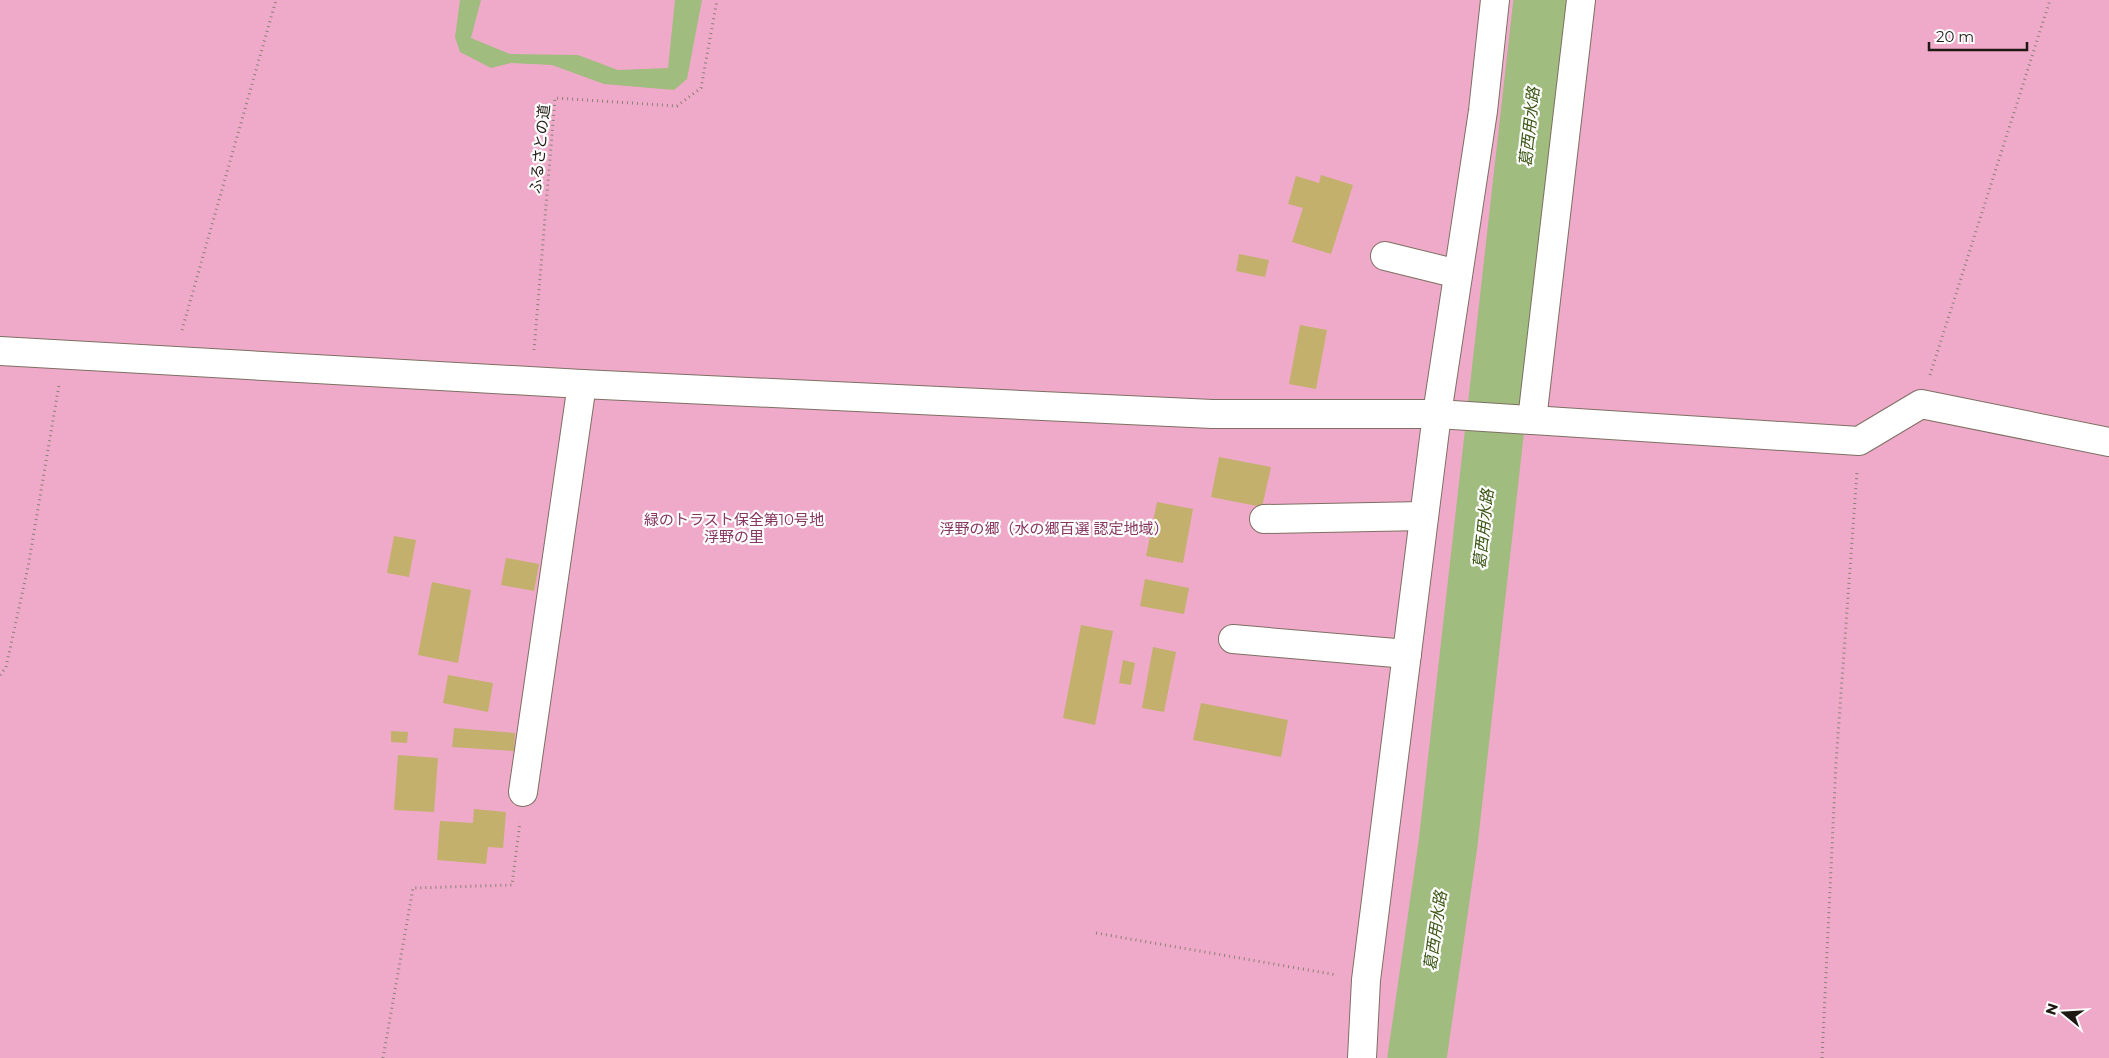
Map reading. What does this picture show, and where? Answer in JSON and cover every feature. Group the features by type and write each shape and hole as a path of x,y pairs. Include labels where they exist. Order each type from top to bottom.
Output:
{"street":[{"path":"1362,1058 1366,980 1424,516 1446,415 1458,274 1483,111 1495,0"},
{"path":"1525,420 1581,0"},
{"path":"1385,256 1458,274"},
{"path":"0,351 582,384 1212,414 1446,415 1859,441 1921,404 2109,442"},
{"path":"523,792 582,384"},
{"path":"1264,519 1424,516"},
{"path":"1233,639 1407,654"}],"path":[{"path":"173,362 276,0"},
{"name":"ふるさとの道","path":"531,381 555,98 677,106 701,88 717,0"},
{"path":"1921,404 2050,0"},
{"path":"0,675 6,667 28,567 65,355"},
{"path":"1822,1058 1836,763 1859,441"},
{"path":"383,1058 414,888 512,885 523,792"},
{"path":"1096,933 1366,980"}],"green space":[{"name":"緑のトラスト保全第10号地 浮野の里","path":"0,0 2109,0 2109,1058 0,1058"}],"shaded area":[{"path":"460,0 481,0 471,38 510,54 578,55 618,70 668,68 675,0 702,0 687,79 674,90 604,84 552,65 511,63 491,68 460,52 455,37"}],"building":[{"path":"1321,175 1353,185 1331,254 1292,242 1303,208 1288,204 1296,176 1319,183"},
{"path":"1239,254 1269,260 1265,277 1236,271"},
{"path":"1300,325 1327,330 1316,389 1289,384"},
{"path":"1219,457 1271,467 1262,507 1211,497"},
{"path":"1157,502 1193,509 1183,563 1146,556"},
{"path":"394,536 416,540 409,577 387,573"},
{"path":"506,558 539,564 534,591 501,585"},
{"path":"1145,579 1189,588 1184,614 1140,606"},
{"path":"432,582 471,590 458,663 418,655"},
{"path":"1081,625 1113,631 1095,725 1063,718"},
{"path":"1153,647 1176,652 1164,712 1142,708"},
{"path":"1123,660 1135,663 1131,685 1119,683"},
{"path":"448,675 493,683 488,712 443,703"},
{"path":"1201,703 1288,720 1281,757 1193,740"},
{"path":"454,728 515,733 514,751 452,747"},
{"path":"391,731 408,732 407,743 391,742"},
{"path":"398,755 438,758 434,812 394,810"},
{"path":"474,809 506,812 503,848 488,847 486,864 437,860 440,821 473,823"}],"waterway":[{"name":"葛西用水路","path":"1417,1058 1448,844 1543,0"}],"park label":[{"name":"浮野の郷（水の郷百選 認定地域）","path":"1054,529"}]}
